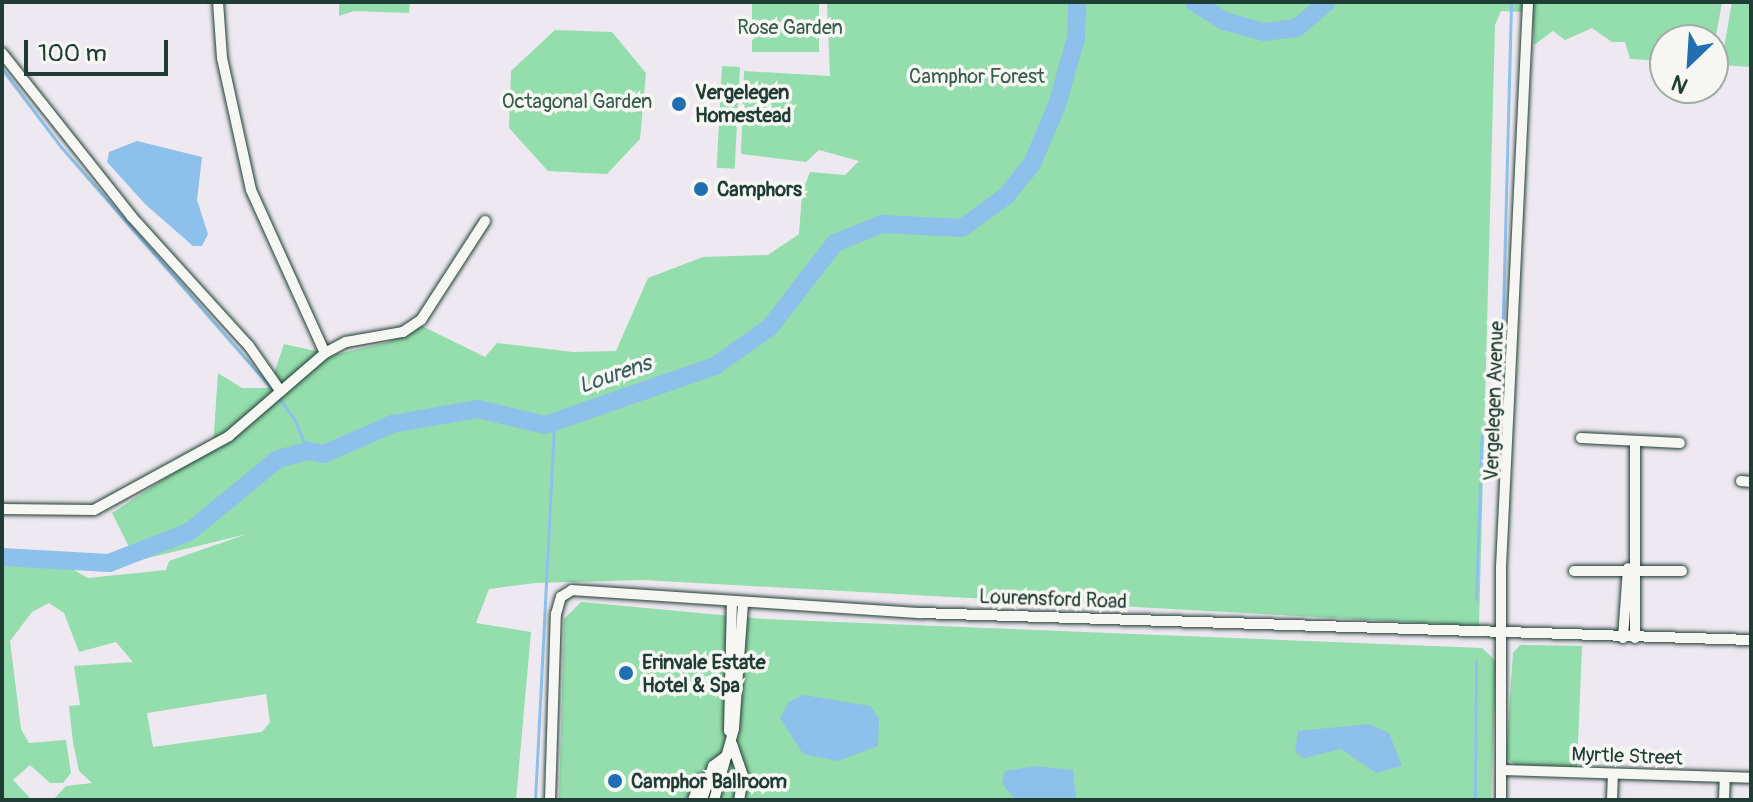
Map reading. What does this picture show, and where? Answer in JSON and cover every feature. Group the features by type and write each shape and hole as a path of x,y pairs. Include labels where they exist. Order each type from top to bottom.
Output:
{"street":[{"path":"218,2 222,58 251,190 325,353"},
{"name":"Vergelegen Avenue","path":"1501,800 1504,633 1501,567 1528,2"},
{"path":"2,53 131,216 249,346 279,389"},
{"path":"2,509 72,514 117,501 229,436 279,389 308,373 325,353 346,342 403,332 421,320 485,221"},
{"path":"1581,438 1680,443"},
{"path":"1629,638 1635,442"},
{"path":"1574,571 1682,571"},
{"name":"Lourensford Road","path":"550,800 556,614 565,592 601,588 737,603 1629,638 1751,640"},
{"path":"714,800 731,745 737,603"},
{"path":"693,800 702,777 731,745"},
{"path":"731,745 743,776 739,800"},
{"path":"702,800 713,766"},
{"name":"Myrtle Street","path":"1502,770 1751,778"},
{"path":"1612,800 1613,774"},
{"path":"1724,800 1725,777"}],"green space":[{"path":"339,2 410,2 409,13 354,11 339,16"},
{"name":"Rose Garden","path":"752,2 819,2 819,52 752,52"},
{"name":"Camphor Forest","path":"827,2 1523,2 1522,12 1501,11 1495,25 1479,626 643,580 535,583 489,589 476,623 531,632 516,800 53,800 66,786 92,783 79,771 73,742 69,706 80,705 74,666 133,662 116,642 79,652 64,613 49,603 32,612 10,641 21,729 29,743 66,740 71,773 63,783 50,783 30,765 13,780 32,800 2,800 2,564 67,566 88,578 166,570 169,561 247,534 136,561 112,513 213,447 218,373 242,388 269,388 284,344 333,355 389,342 422,326 485,357 497,343 573,352 616,351 648,278 703,257 768,255 799,234 802,193 810,172 845,175 859,161 819,150 806,162 741,154 744,71 830,76","holes":["266,694 270,722 262,732 153,747 147,713"]},
{"path":"1532,2 1722,2 1718,24 1649,24 1649,60 1630,59 1625,42 1612,42 1592,28 1565,40 1553,31 1534,45"},
{"path":"1732,2 1751,2 1751,67 1729,66 1728,24"},
{"name":"Octagonal Garden","path":"555,30 612,32 646,73 640,139 607,174 548,171 509,128 511,71"},
{"path":"722,66 740,67 735,169 717,168"},
{"path":"581,602 764,619 1482,648 1496,661 1491,800 559,800 564,619"},
{"path":"1520,645 1582,646 1577,767 1516,765 1506,758 1513,653"}],"water":[{"path":"137,141 202,157 197,200 208,234 202,246 193,246 145,204 107,162 109,152"},
{"path":"803,695 870,706 879,719 878,746 838,761 803,754 780,718 789,702"},
{"path":"1369,724 1389,733 1402,766 1376,773 1341,749 1304,758 1295,752 1298,731"},
{"path":"1036,766 1073,770 1076,800 1018,800 1011,795 1002,783 1005,771"}],"waterway":[{"name":"Lourens","path":"2,557 109,563 189,532 278,459 308,451 324,454 392,424 478,409 545,425 715,366 770,327 835,243 882,224 962,228 1006,196 1032,164 1057,105 1076,38 1077,2"},
{"name":"Lourens","path":"1194,2 1224,21 1264,32 1297,28 1327,2"},
{"path":"1476,599 1482,431 1501,387 1511,2"},
{"path":"2,69 61,147 267,383 293,417 308,451"},
{"path":"535,800 554,419"},
{"path":"1475,800 1476,661"}],"place":[{"name":"Vergelegen Homestead","path":"679,104"},
{"name":"Camphors","path":"701,189"},
{"name":"Erinvale Estate Hotel & Spa","path":"626,673"},
{"name":"Camphor Ballroom","path":"615,781"}]}
